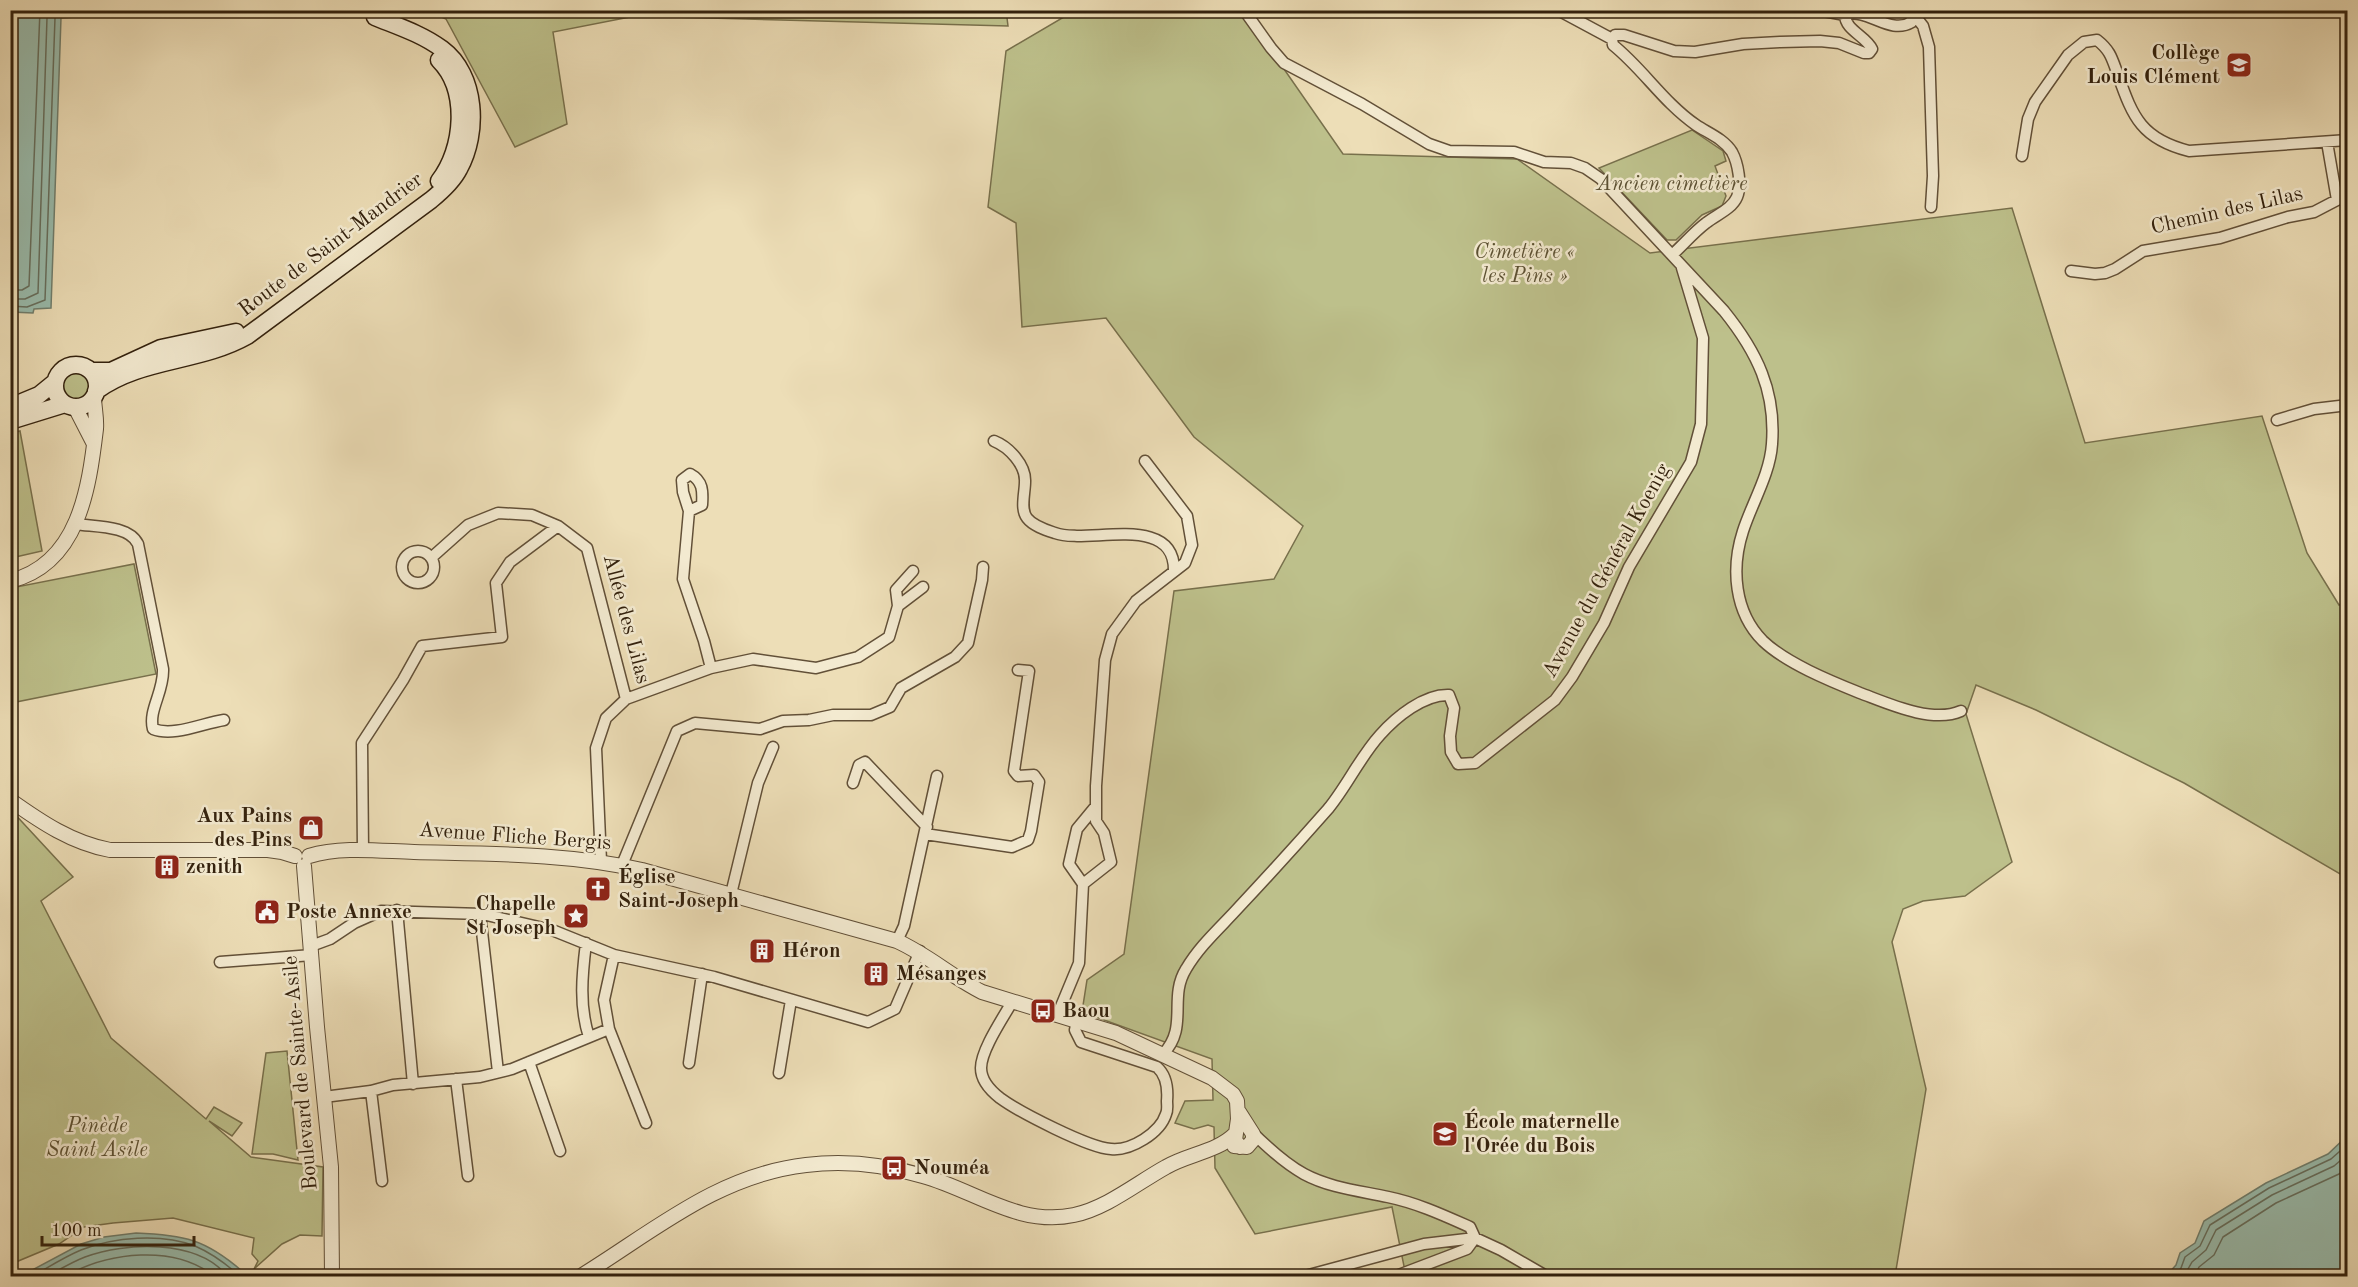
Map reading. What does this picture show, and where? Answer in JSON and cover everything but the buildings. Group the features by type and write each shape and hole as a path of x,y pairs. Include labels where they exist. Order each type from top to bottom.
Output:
{"main road":[{"name":"Route de Saint-Mandrier","path":"90,371 111,371 161,348 212,339 244,330 419,200 437,182 449,164 458,133 459,101 454,82 445,66 428,50 389,30 371,14"},
{"name":"Route de Saint-Mandrier","path":"95,394 113,381 147,366 213,351 246,336 431,200 451,181 464,157 471,129 468,90 462,73 442,49 371,14"},
{"path":"10,407 39,395 55,382 61,371 72,365 84,366 96,379 95,394 86,404 70,405 10,420"},
{"path":"55,382 56,393 70,405"}],"street":[{"path":"1244,10 1276,55 1291,68 1362,104 1429,144 1459,152 1514,152 1544,162 1571,164 1585,168 1601,179 1743,333 1764,374 1769,396 1772,445 1770,457 1742,532 1736,562 1737,592 1752,626 1762,640 1784,656 1885,703 1924,713 1948,715 1961,711"},
{"path":"1558,10 1612,39"},
{"path":"1818,10 1845,15 1856,13 1896,27 1912,22 1911,11"},
{"path":"1911,11 1923,26 1929,46 1931,207"},
{"path":"1612,39 1615,35 1624,35 1674,51 1695,52 1743,44 1820,41 1839,43 1869,53 1872,49 1870,43 1849,26 1845,15"},
{"path":"1612,39 1613,45 1628,57 1661,96 1695,124 1723,142 1732,152 1738,167 1738,195 1733,205 1705,224 1677,259"},
{"path":"2022,156 2028,120 2035,102 2067,55 2084,42 2097,40 2109,49 2129,108 2138,123 2151,135 2169,146 2189,151 2348,140"},
{"name":"Chemin des Lilas","path":"2071,271 2105,273 2143,251 2220,238 2288,216 2314,212 2337,200 2327,142"},
{"name":"Avenue du Général Koenig","path":"1163,1054 1175,1039 1178,1025 1176,1001 1184,970 1208,939 1330,807 1379,736 1398,718 1438,694 1449,694 1454,708 1450,736 1451,752 1458,764 1475,763 1556,700 1572,677 1604,623 1629,567 1691,462 1701,424 1703,338 1677,259"},
{"path":"10,581 42,567 59,552 76,524 96,429 95,394"},
{"path":"70,405 93,442"},
{"path":"2277,420 2314,409 2348,405"},
{"path":"994,441 1010,451 1022,469 1026,479 1024,513 1028,520 1063,536 1114,534 1149,536 1164,545 1170,552 1174,572"},
{"path":"1083,884 1111,862 1104,832 1096,822 1096,806 1105,660 1112,634 1136,601 1185,563 1192,544 1187,516 1145,461"},
{"path":"689,511 683,579 711,668"},
{"name":"Allée des Lilas","path":"431,558 468,525 498,513 532,515 558,525 587,548 626,699"},
{"path":"76,524 124,532 132,536 138,544 163,669 162,688 152,715 153,729 159,731 184,729 224,720"},
{"path":"363,851 362,743 422,646 502,637 496,583 510,562 558,525"},
{"path":"622,865 677,731 695,723 760,729 783,721 809,720 833,715 871,715 890,707 901,688 954,657 968,644 983,567"},
{"path":"601,861 596,748 606,718 626,699 711,668 753,659 816,668 858,657 889,637 898,606 896,590 913,571"},
{"path":"898,606 923,587"},
{"path":"853,783 859,765 865,762 926,830 1012,847 1028,840 1039,782 1034,775 1018,776 1014,771 1029,671 1018,670"},
{"path":"731,894 758,783 773,747"},
{"path":"897,941 904,926 937,776"},
{"name":"Avenue Fliche Bergis","path":"10,800 50,828 92,847 110,850 268,850 302,859 321,853 363,851 536,855 622,865 731,894 897,941 920,951 964,983 1012,1002 1116,1033 1163,1054 1212,1078 1233,1094 1237,1101 1243,1137"},
{"path":"1057,1016 1079,963 1083,884 1069,864 1077,829 1096,806"},
{"name":"Boulevard de Sainte-Asile","path":"302,859 333,1198 332,1276"},
{"path":"398,910 412,1084"},
{"path":"220,962 312,950 354,923 381,911 480,914 552,930 614,955 702,974 868,1022 895,1010 920,951"},
{"path":"480,914 498,1072"},
{"path":"586,944 582,982 583,1020 589,1037"},
{"path":"614,955 604,1000 609,1029 646,1123"},
{"path":"689,1063 702,974"},
{"path":"779,1073 791,1000"},
{"path":"1012,1002 984,1054 981,1067 988,1087 1012,1106 1056,1129 1102,1148 1114,1150 1130,1146 1159,1126 1166,1114 1165,1077 1157,1067 1081,1042 1075,1030 1077,1021"},
{"path":"324,1097 371,1091 393,1085 480,1077 529,1062 609,1029"},
{"path":"529,1062 560,1151"},
{"path":"456,1079 468,1176"},
{"path":"371,1091 382,1180"},
{"path":"1243,1137 1273,1152"},
{"path":"581,1276 693,1202 731,1184 772,1171 836,1163 894,1168 933,1179 1018,1214 1036,1218 1056,1218 1094,1209 1186,1156 1243,1137 1273,1152 1305,1175 1358,1192 1388,1197 1428,1209 1470,1227 1475,1238"},
{"path":"1396,1276 1467,1249 1475,1238"},
{"path":"1305,1276 1424,1244 1475,1238 1546,1276"}],"green space":[{"path":"1006,10 1008,26 635,16 553,32 567,124 515,147 446,19 429,11"},
{"name":"Cimetière « les Pins »","path":"1243,10 1343,154 1517,159 1650,253 2012,208 2085,443 2262,416 2307,553 2339,605 2347,602 2347,878 2184,783 2036,710 1976,685 1966,714 2012,862 1965,896 1923,901 1903,909 1892,942 1926,1089 1895,1276 1406,1276 1392,1207 1255,1234 1215,1168 1214,1127 1208,1125 1194,1129 1175,1123 1185,1101 1213,1100 1212,1059 1082,1012 1087,980 1124,954 1174,591 1274,579 1303,526 1194,437 1106,318 1022,327 1016,223 988,207 1006,51 1074,11"},
{"name":"Ancien cimetière","path":"1692,130 1723,151 1726,161 1715,166 1726,196 1722,206 1702,215 1676,240 1667,240 1599,168"},
{"path":"76,365 84,366 90,371 95,377 95,393 90,399 84,404 76,405 68,404 62,399 57,393 56,385 57,377 62,371 68,366"},
{"path":"20,431 42,551 11,558 11,433"},
{"path":"134,564 156,674 11,703 11,588"},
{"name":"Pinède Saint Asile","path":"11,810 73,877 41,901 111,1038 206,1119 214,1107 242,1123 232,1136 209,1121 251,1157 323,1167 322,1236 300,1235 282,1244 254,1269 258,1261 252,1254 254,1238 173,1218 113,1223 84,1227 59,1244 11,1264"},
{"path":"287,1051 298,1160 273,1154 252,1154 266,1053"}],"water":[{"path":"11,10 164,11 61,18 51,308 34,309 33,313 11,312"},
{"path":"2347,1136 2347,1276 2166,1276 2176,1265 2180,1253 2195,1243 2204,1221 2266,1183 2328,1154"},
{"path":"136,1233 181,1237 205,1245 242,1271 239,1276 21,1276 81,1244 104,1237"}],"place":[{"name":"Collège Louis Clément","path":"2239,65"},
{"name":"Aux Pains des Pins","path":"311,828"},
{"name":"zenith","path":"167,867"},
{"name":"Église Saint-Joseph","path":"598,889"},
{"name":"Poste Annexe","path":"267,912"},
{"name":"Chapelle St Joseph","path":"576,916"},
{"name":"Héron","path":"762,951"},
{"name":"Mésanges","path":"876,974"},
{"name":"Baou","path":"1043,1011"},
{"name":"École maternelle l'Orée du Bois","path":"1445,1134"},
{"name":"Nouméa","path":"894,1168"}]}
